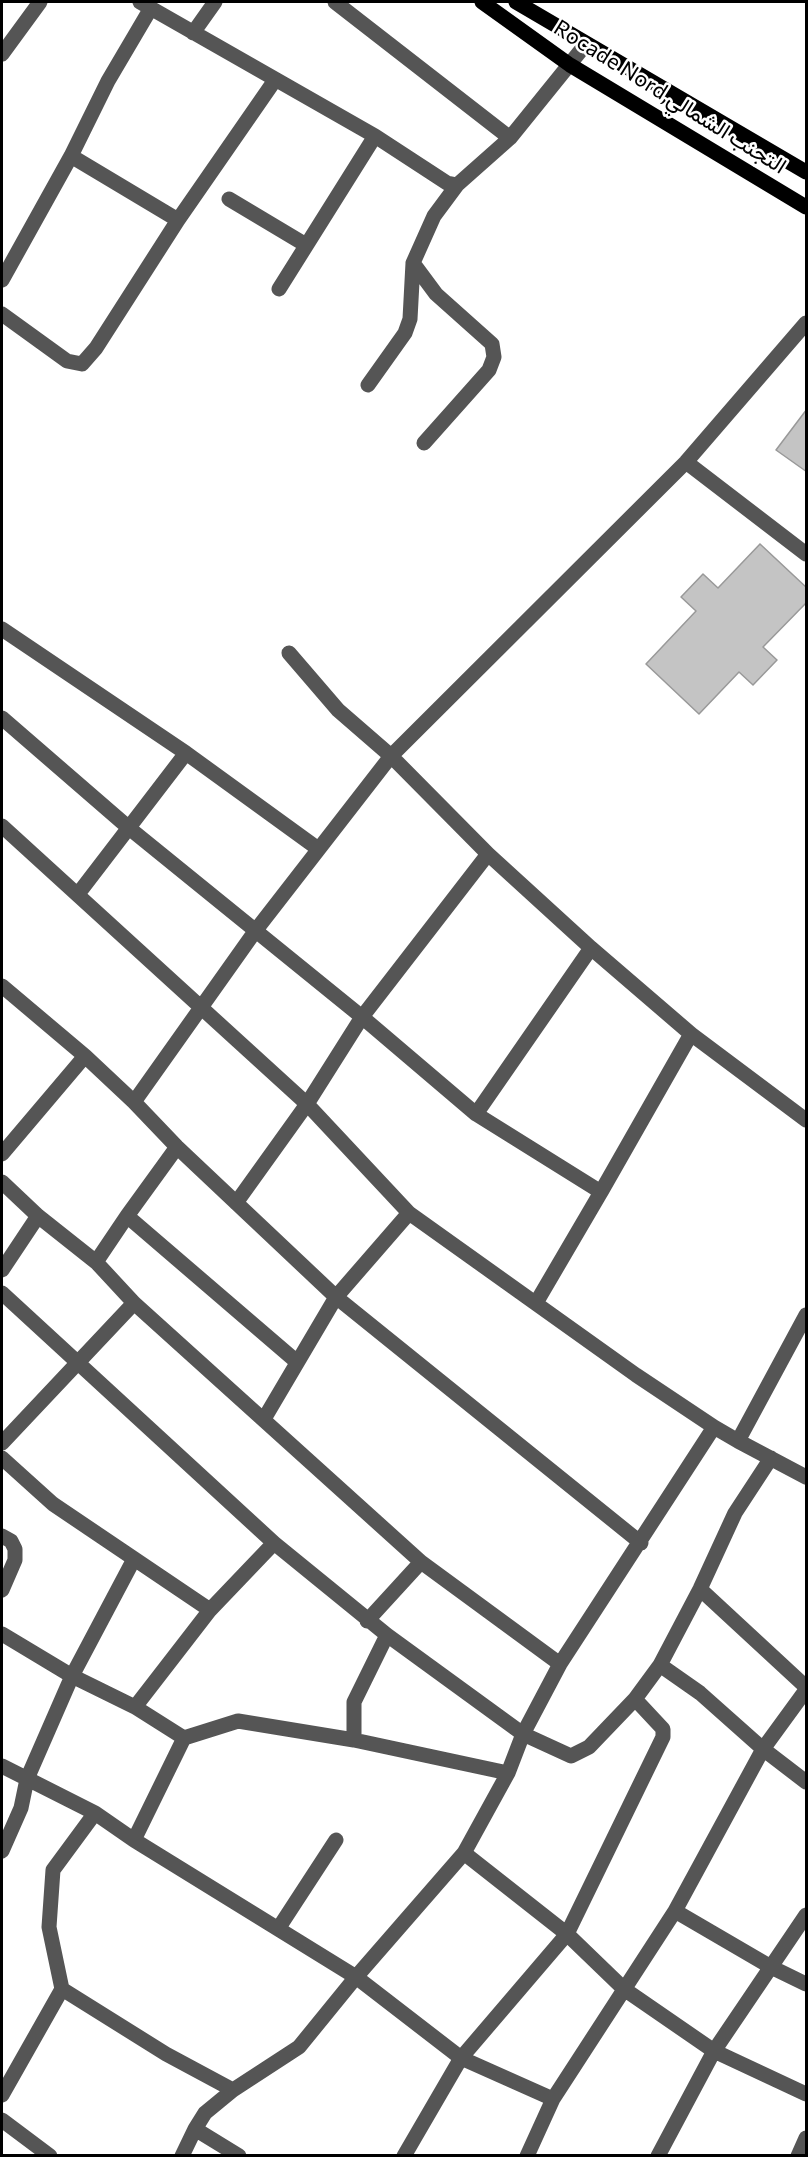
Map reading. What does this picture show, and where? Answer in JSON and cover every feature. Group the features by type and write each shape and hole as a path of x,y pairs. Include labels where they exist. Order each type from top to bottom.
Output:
{"main road":[{"name":"Rocade Nord,التجنب الشمالي","path":"482,2 570,65 807,207"},
{"name":"Rocade Nord,التجنب الشمالي","path":"517,2 807,172"}],"street":[{"path":"2,54 40,2"},
{"path":"193,33 215,2"},
{"path":"335,2 510,138"},
{"path":"503,18 517,2"},
{"path":"2,280 71,156 145,5 375,136 447,183 457,185"},
{"path":"368,385 405,333 410,319 413,263 434,216 457,185 510,138 586,44"},
{"path":"2,314 67,362 82,364 96,348 178,219 275,80"},
{"path":"279,289 375,136"},
{"path":"71,156 178,219"},
{"path":"229,199 306,245"},
{"path":"413,263 436,294 492,344 494,357 489,370 424,443"},
{"path":"134,1102 256,930 317,848 391,756 686,462 807,323"},
{"path":"686,462 807,554"},
{"path":"2,629 186,753 317,848"},
{"path":"289,653 338,710 391,756 488,854 591,948 692,1034 807,1120"},
{"path":"2,718 129,828 362,1017 476,1114 601,1192"},
{"path":"78,894 186,753"},
{"path":"2,826 307,1104 409,1213 636,1375 714,1427 807,1477"},
{"path":"236,1203 307,1104 362,1017 488,854"},
{"path":"476,1114 591,948"},
{"path":"2,986 85,1056 177,1147 336,1297 641,1543"},
{"path":"536,1303 692,1034"},
{"path":"2,1154 85,1056"},
{"path":"96,1262 177,1147"},
{"path":"2,1182 38,1216 96,1262 134,1303 421,1562 560,1664"},
{"path":"264,1419 336,1297 409,1213"},
{"path":"2,1270 38,1216"},
{"path":"127,1216 297,1362"},
{"path":"2,1293 274,1543 367,1621 523,1734 571,1756 589,1747 635,1699 660,1665 700,1589 735,1513 771,1458"},
{"path":"2,1443 134,1303"},
{"path":"738,1441 807,1315"},
{"path":"182,2156 205,2113 233,2090 299,2048 356,1977 464,1854 508,1773 523,1734 560,1664 641,1543 714,1427"},
{"path":"2,1458 53,1504 210,1610"},
{"path":"2,1536 11,1541 15,1550 15,1560 2,1590"},
{"path":"135,1707 210,1610 274,1543"},
{"path":"2,1851 21,1808 27,1779 72,1676 134,1559"},
{"path":"367,1621 421,1562"},
{"path":"527,2156 553,2099 675,1911 763,1749 807,1688 700,1589"},
{"path":"2,1634 72,1676 135,1707 184,1738"},
{"path":"354,1740 354,1702 387,1635"},
{"path":"660,1665 700,1693 763,1749 807,1782"},
{"path":"404,2156 461,2058 567,1934 663,1737 663,1729 635,1699"},
{"path":"134,1840 184,1738 238,1721 354,1740 508,1773"},
{"path":"2,1766 95,1813 134,1840 356,1977 461,2058 553,2099"},
{"path":"2,2095 62,1989 49,1927 53,1870 95,1813"},
{"path":"278,1929 336,1840"},
{"path":"464,1854 567,1934 624,1989 714,2051 807,2094"},
{"path":"675,1911 771,1967 807,1984"},
{"path":"658,2156 714,2051 807,1915"},
{"path":"62,1989 166,2054 233,2090"},
{"path":"2,2120 50,2156"},
{"path":"195,2129 239,2156"},
{"path":"798,2156 807,2138"}],"building":[{"path":"807,409 807,472 776,450"},
{"path":"760,544 807,588 807,602 763,647 777,660 753,685 739,672 699,714 646,664 696,611 681,597 703,574 718,588"}]}
